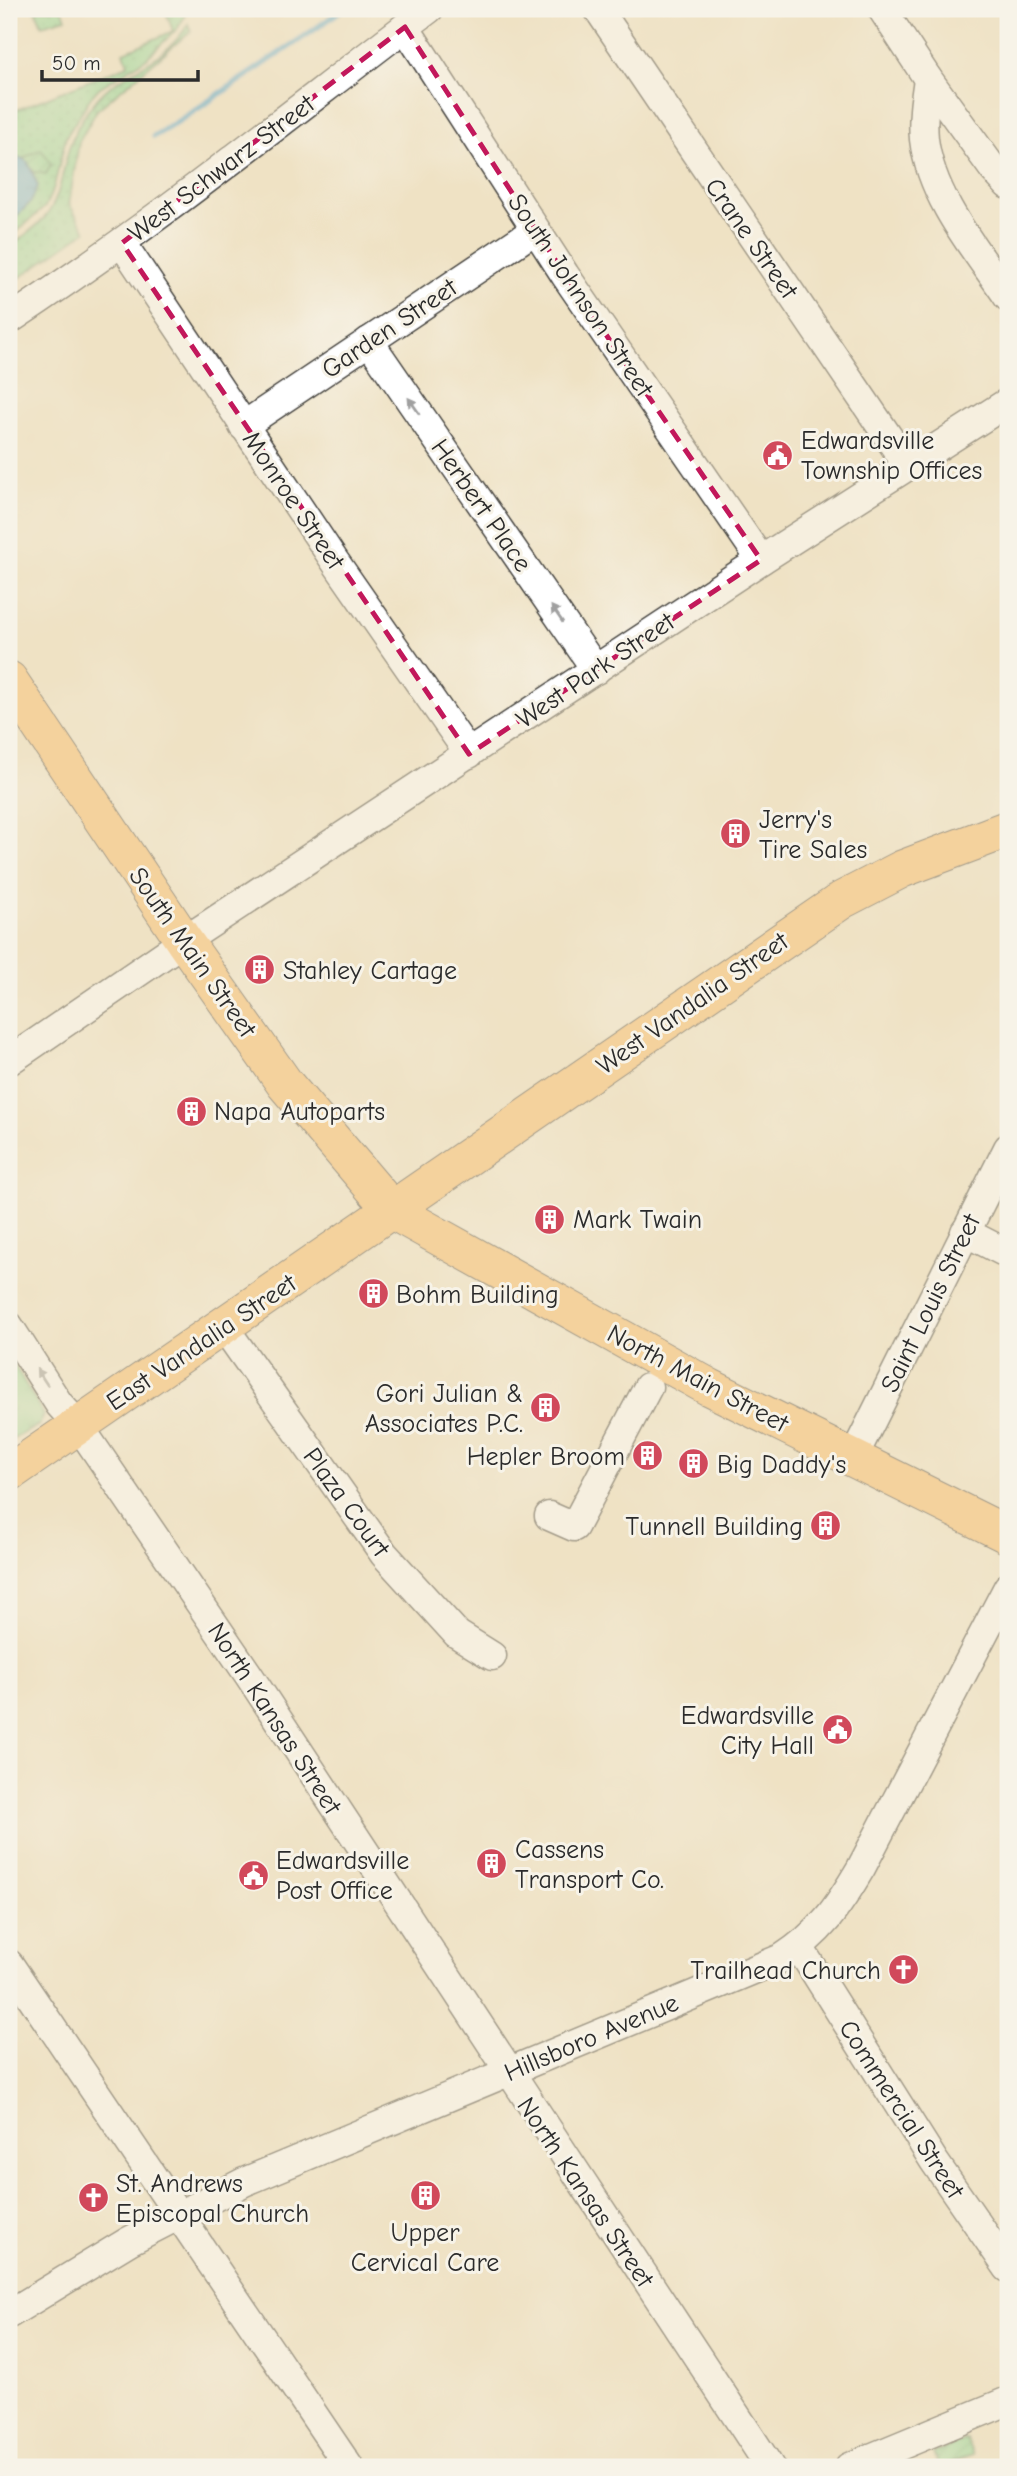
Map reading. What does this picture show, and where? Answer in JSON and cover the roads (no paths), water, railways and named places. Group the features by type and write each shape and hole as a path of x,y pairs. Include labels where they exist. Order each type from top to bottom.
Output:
{"main road":[{"name":"South Main Street","path":"9,680 184,941 304,1110 372,1182 393,1211"},
{"name":"West Vandalia Street","path":"393,1211 848,896 902,869 1008,829"},
{"name":"East Vandalia Street","path":"9,1473 393,1211"},
{"name":"North Main Street","path":"393,1211 709,1387 1008,1535"}],"street":[{"name":"West Schwarz Street","path":"9,320 122,243 429,9"},
{"name":"Crane Street","path":"598,9 908,466"},
{"path":"882,9 928,79 994,170 1008,185"},
{"name":"South Johnson Street","path":"405,27 535,230 761,560"},
{"path":"928,79 923,115 925,141 932,170 961,227 1008,297"},
{"name":"Garden Street","path":"243,426 535,230"},
{"name":"Monroe Street","path":"122,243 243,426 469,754"},
{"name":"Herbert Place","path":"369,341 596,670"},
{"name":"West Park Street","path":"9,1061 184,941 761,560 1008,402"},
{"name":"Saint Louis Street","path":"853,1458 1008,1148"},
{"path":"965,1232 1008,1254"},
{"name":"North Kansas Street","path":"9,1326 59,1404 79,1426 248,1674 769,2467"},
{"name":"Plaza Court","path":"225,1327 384,1553 457,1634 492,1656"},
{"path":"549,1516 574,1527 648,1387"},
{"name":"Hillsboro Avenue","path":"9,2314 178,2214 304,2155 782,1958 799,1947 822,1926 854,1879 1008,1587"},
{"name":"Commercial Street","path":"799,1947 934,2161 1008,2268"},
{"path":"9,1964 349,2467"},
{"path":"849,2467 1008,2401"}],"water":[{"path":"21,158 28,162 38,186 31,202 9,224 9,161"}],"waterway":[{"path":"154,136 342,9"}],"place":[{"name":"Edwardsville Township Offices","path":"778,455"},
{"name":"Jerry's Tire Sales","path":"736,834"},
{"name":"Stahley Cartage","path":"260,970"},
{"name":"Napa Autoparts","path":"191,1111"},
{"name":"Mark Twain","path":"550,1219"},
{"name":"Bohm Building","path":"373,1294"},
{"name":"Gori Julian & Associates P.C.","path":"546,1408"},
{"name":"Hepler Broom","path":"648,1456"},
{"name":"Big Daddy's","path":"694,1464"},
{"name":"Tunnell Building","path":"826,1526"},
{"name":"Edwardsville City Hall","path":"837,1730"},
{"name":"Cassens Transport Co.","path":"492,1864"},
{"name":"Edwardsville Post Office","path":"253,1875"},
{"name":"Trailhead Church","path":"904,1970"},
{"name":"Upper Cervical Care","path":"425,2196"},
{"name":"St. Andrews Episcopal Church","path":"93,2198"}]}
